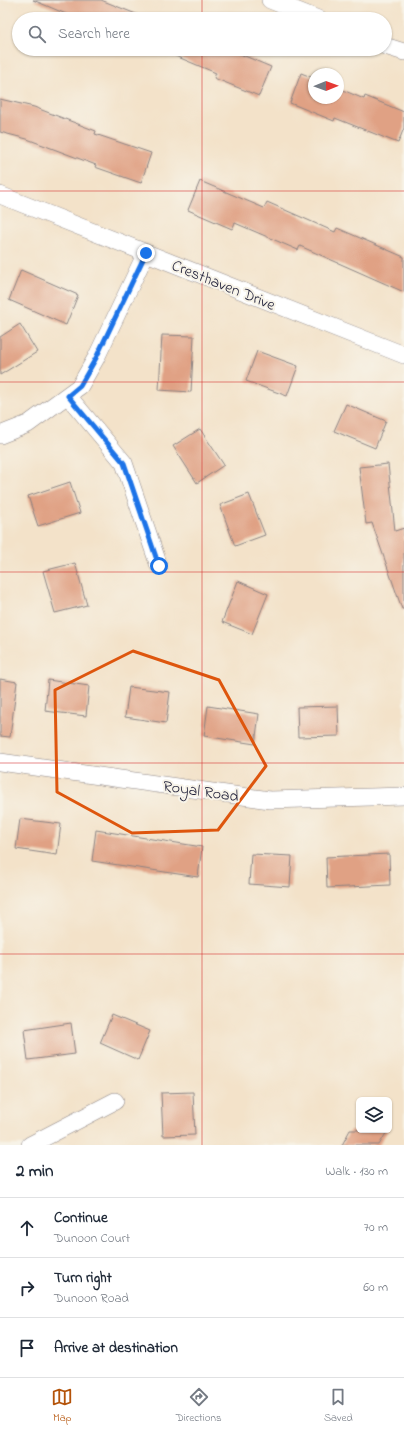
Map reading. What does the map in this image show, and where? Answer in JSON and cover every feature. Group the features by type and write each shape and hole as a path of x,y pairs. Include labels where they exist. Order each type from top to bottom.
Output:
{"street":[{"path":"270,0 300,12"},
{"path":"392,48 404,52"},
{"name":"Cresthaven Drive","path":"0,195 404,355"},
{"path":"0,435 28,424 80,386 96,358 146,253"},
{"path":"68,396 124,463 159,566"},
{"name":"Royal Road","path":"0,762 270,800 404,796"},
{"path":"30,1145 115,1102"}],"highlighted area":[{"path":"133,651 219,680 266,766 218,830 132,833 57,792 55,690"}],"building":[{"path":"33,0 101,0 131,12 61,12"},
{"path":"176,56 245,56 271,67 259,96 214,78 216,73"},
{"path":"301,73 308,76 308,104 344,104 344,91 364,99 365,96 404,112 404,128 398,143 335,118 334,121 290,103"},
{"path":"0,99 34,107 96,131 95,134 151,153 141,183 95,167 96,165 27,139 0,132"},
{"path":"200,181 264,208 267,202 335,232 337,228 404,257 404,292 300,246 298,250 235,223 232,229 188,210"},
{"path":"21,270 78,295 66,325 9,300"},
{"path":"20,324 37,352 0,375 0,337"},
{"path":"162,335 194,336 191,392 159,390"},
{"path":"257,351 298,366 287,396 246,381"},
{"path":"346,404 386,421 375,448 334,431"},
{"path":"200,429 224,465 197,483 173,446"},
{"path":"388,464 395,531 404,528 404,609 402,609 372,523 366,524 359,467"},
{"path":"70,482 80,513 38,526 28,496"},
{"path":"249,494 265,535 235,546 220,505"},
{"path":"75,563 87,605 55,613 43,571"},
{"path":"238,581 268,594 252,634 222,622"},
{"path":"0,679 17,682 10,737 0,736"},
{"path":"48,680 89,686 86,716 45,711"},
{"path":"129,687 170,692 166,723 125,717"},
{"path":"208,706 259,714 255,744 204,736"},
{"path":"338,706 339,736 298,737 297,707"},
{"path":"20,819 61,824 57,855 16,849"},
{"path":"96,830 202,847 198,877 92,861"},
{"path":"251,854 292,856 290,887 249,884"},
{"path":"389,854 390,885 327,888 326,857"},
{"path":"112,1015 150,1031 138,1060 100,1043"},
{"path":"71,1023 75,1054 28,1060 24,1030"},
{"path":"193,1092 195,1135 163,1136 161,1093"},
{"path":"350,1130 356,1130 356,1133 386,1133 379,1145 342,1145"}],"route":[{"path":"146,253 96,358 80,386 68,396 124,463 159,566"}]}
